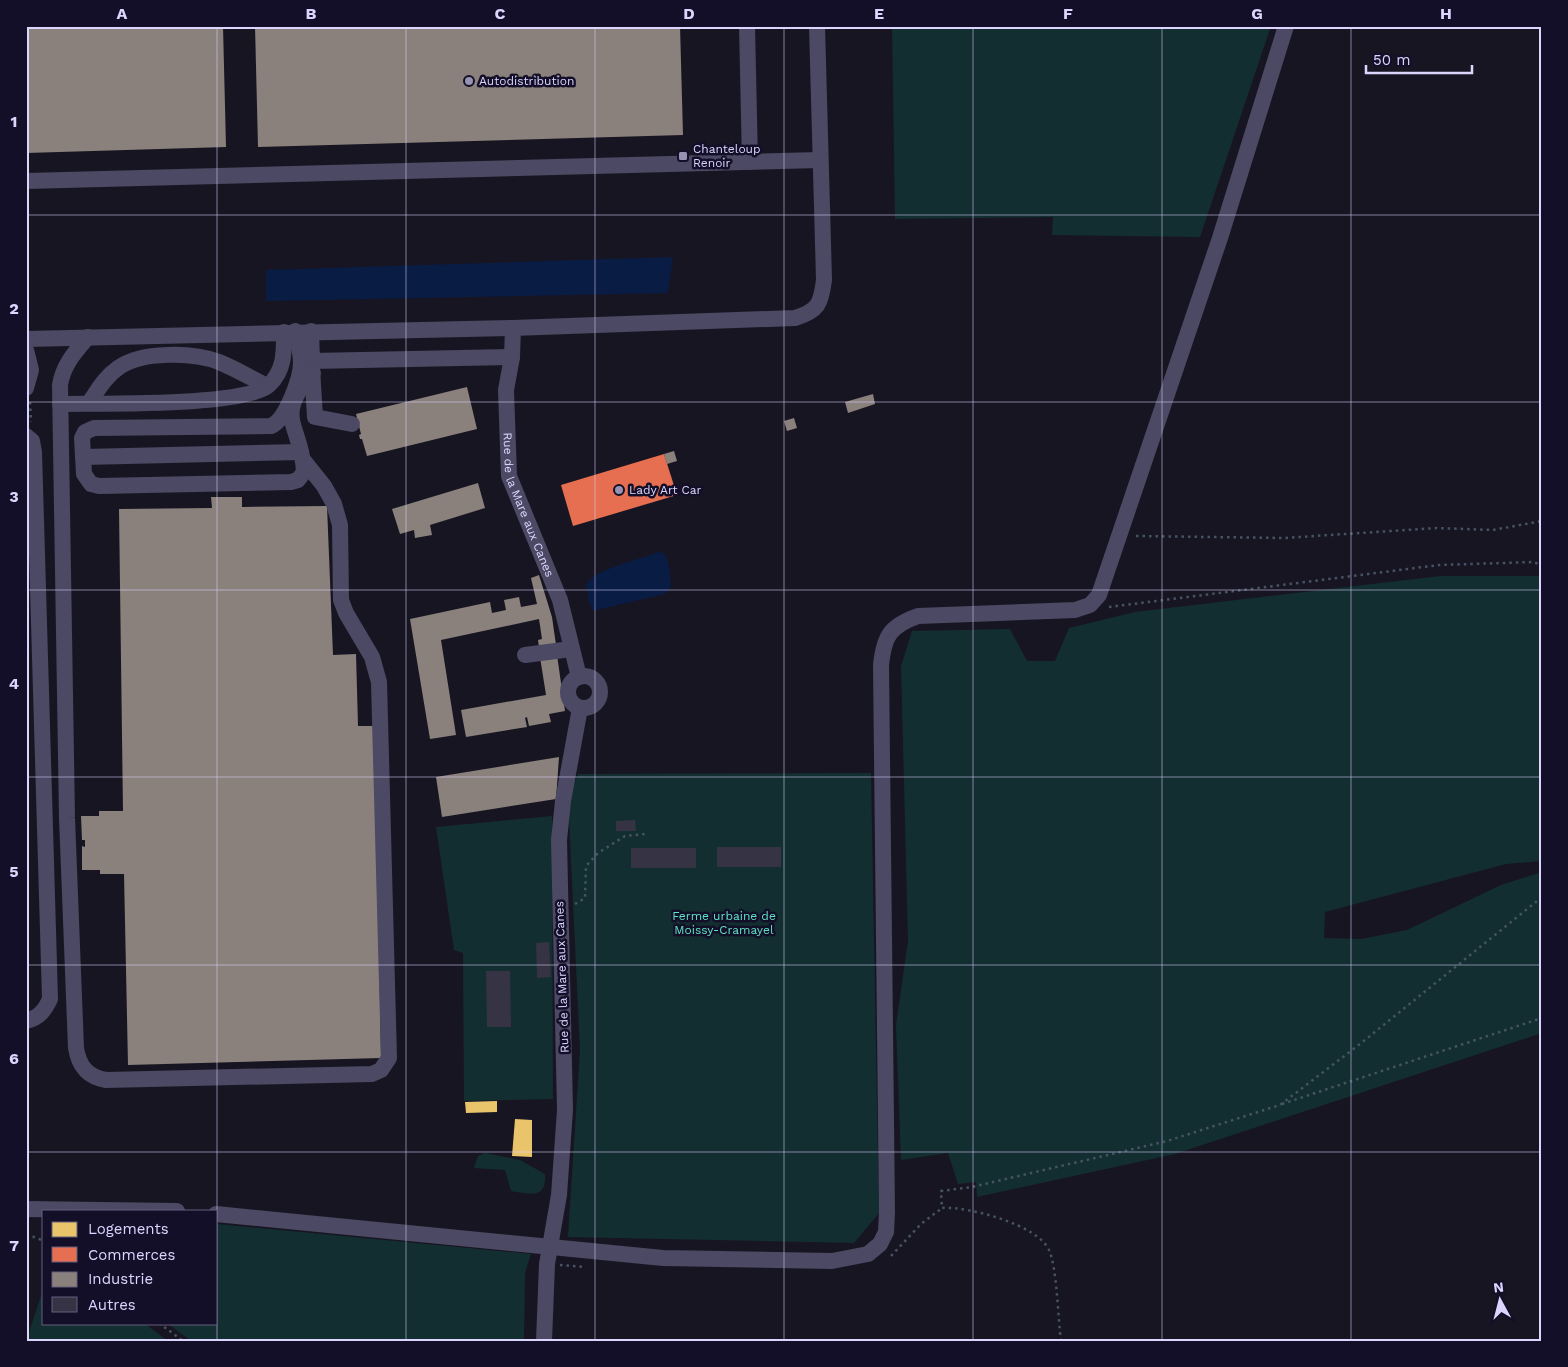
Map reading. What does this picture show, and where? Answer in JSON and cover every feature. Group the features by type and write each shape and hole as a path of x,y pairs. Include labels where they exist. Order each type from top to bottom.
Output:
{"street":[{"path":"747,26 750,162"},
{"path":"26,339 297,331 513,328 795,318 808,314 818,307 824,280 817,26"},
{"path":"218,1214 663,1258 832,1261 868,1254 880,1244 886,1232 887,1212 881,685 883,646 890,632 901,622 918,616 1075,610 1090,605 1099,594 1220,238 1286,26"},
{"path":"26,181 820,160"},
{"name":"Rue de la Mare aux Canes","path":"513,328 512,356 506,390 509,476 560,600 579,677"},
{"path":"297,331 312,367 314,417 352,424"},
{"path":"60,404 224,400 251,394 267,386 277,376 297,331"},
{"path":"297,331 300,351 299,377 284,416 278,423 271,426 94,428 85,432 82,438 86,480 99,486 292,482 298,480 304,472 291,411 298,390 312,367"},
{"path":"88,337 70,358 62,374 60,404 66,818 76,1048 78,1060 82,1067 95,1078 106,1080 372,1074 381,1070 390,1058 379,682 372,657 346,613 341,600 340,525 334,504 324,486 302,457"},
{"path":"26,350 30,370 28,386"},
{"path":"90,403 104,380 119,367 136,360 155,356 184,356 218,362 267,386"},
{"path":"312,367 512,356"},
{"path":"26,1021 34,1019 45,1009 50,998 29,438"},
{"path":"83,458 302,457"},
{"path":"526,655 571,649"},
{"path":"579,677 590,677 595,680 601,694 594,706 580,708 572,703 568,695 569,686 579,677"},
{"name":"Rue de la Mare aux Canes","path":"545,1338 547,1264 552,1247 559,1195 565,1110 565,1026 559,906 559,840 563,801 580,708"},
{"path":"26,1209 102,1210"}],"path":[{"path":"28,386 29,438"},
{"path":"1119,536 1284,538 1437,528 1493,530 1542,521"},
{"path":"1105,607 1439,565 1533,562 1542,565"},
{"path":"559,906 576,904 585,898 586,866 598,853 625,836 646,834"},
{"path":"1280,1104 1372,1035 1542,897"},
{"path":"1061,1341 1051,1258 1044,1242 1034,1234 1004,1220 973,1211 942,1208 940,1191 972,1187 1143,1147 1208,1129 1542,1018"},
{"path":"26,1238 34,1237 42,1240"},
{"path":"160,1324 183,1341"}],"green space":[{"path":"892,26 1271,26 1200,237 1052,235 1053,217 895,219"},
{"path":"1542,573 1542,861 1506,864 1325,912 1324,938 1361,939 1407,930 1501,885 1542,872 1542,1033 1175,1154 977,1197 976,1182 958,1184 948,1153 901,1160 896,1025 908,941 901,666 912,631 1010,629 1027,661 1055,661 1069,628 1135,612 1440,576 1538,576"},
{"name":"Ferme urbaine de Moissy-Cramayel","path":"871,773 879,1213 854,1243 568,1237 580,1050 568,796 578,774"},
{"path":"552,816 553,1099 464,1101 463,953 454,950 436,827"},
{"path":"485,1153 520,1160 545,1174 543,1188 540,1192 530,1194 511,1191 505,1170 474,1168 478,1156"},
{"path":"218,1224 531,1254 525,1273 524,1341 191,1341 168,1324 218,1324"},
{"path":"42,1293 42,1324 145,1324 168,1341 26,1341"}],"water":[{"path":"673,257 668,293 266,301 266,270"},
{"path":"658,552 664,553 669,569 671,587 665,594 593,611 589,602 586,585 591,579 608,569"}],"building: Logements":[{"path":"497,1101 497,1112 466,1113 465,1102"},
{"path":"515,1119 532,1120 532,1157 512,1156"}],"building: Commerces":[{"path":"664,454 677,495 573,526 561,485"}],"building: Industrie":[{"path":"26,26 223,26 226,147 26,153"},
{"name":"Autodistribution","path":"255,26 680,26 683,135 258,147"},
{"path":"467,387 477,429 367,456 362,439 360,439 359,435 361,434 356,414"},
{"path":"873,394 875,404 848,413 845,402"},
{"path":"794,418 797,428 787,431 784,421"},
{"path":"674,451 677,461 667,464 664,454"},
{"path":"478,483 485,508 430,525 432,535 415,538 414,530 400,534 392,509"},
{"path":"211,497 242,497 242,507 327,506 333,655 356,654 358,726 375,726 381,1058 128,1065 124,874 100,874 100,870 82,870 82,846 85,847 85,840 82,840 81,816 99,816 99,811 123,811 119,509 212,508"},
{"path":"539,575 552,617 556,645 539,647 538,640 542,639 539,619 441,640 456,735 430,739 410,619 490,602 492,613 506,610 504,600 519,597 521,607 537,604 531,578"},
{"path":"557,655 565,711 549,714 551,722 529,726 527,717 525,718 527,727 466,737 461,710 546,695 540,657"},
{"path":"559,757 556,799 442,817 436,777"}],"building: Autres":[{"path":"635,820 636,831 616,831 616,821"},
{"path":"717,847 781,847 781,867 717,867"},
{"path":"631,848 696,848 696,868 631,868"},
{"path":"549,942 551,977 537,978 536,943"},
{"path":"486,971 510,971 511,1027 487,1027"}],"place":[{"name":"Autodistribution","path":"469,81"},
{"name":"Chanteloup Renoir","path":"683,156"},
{"name":"Lady Art Car","path":"619,490"}]}
